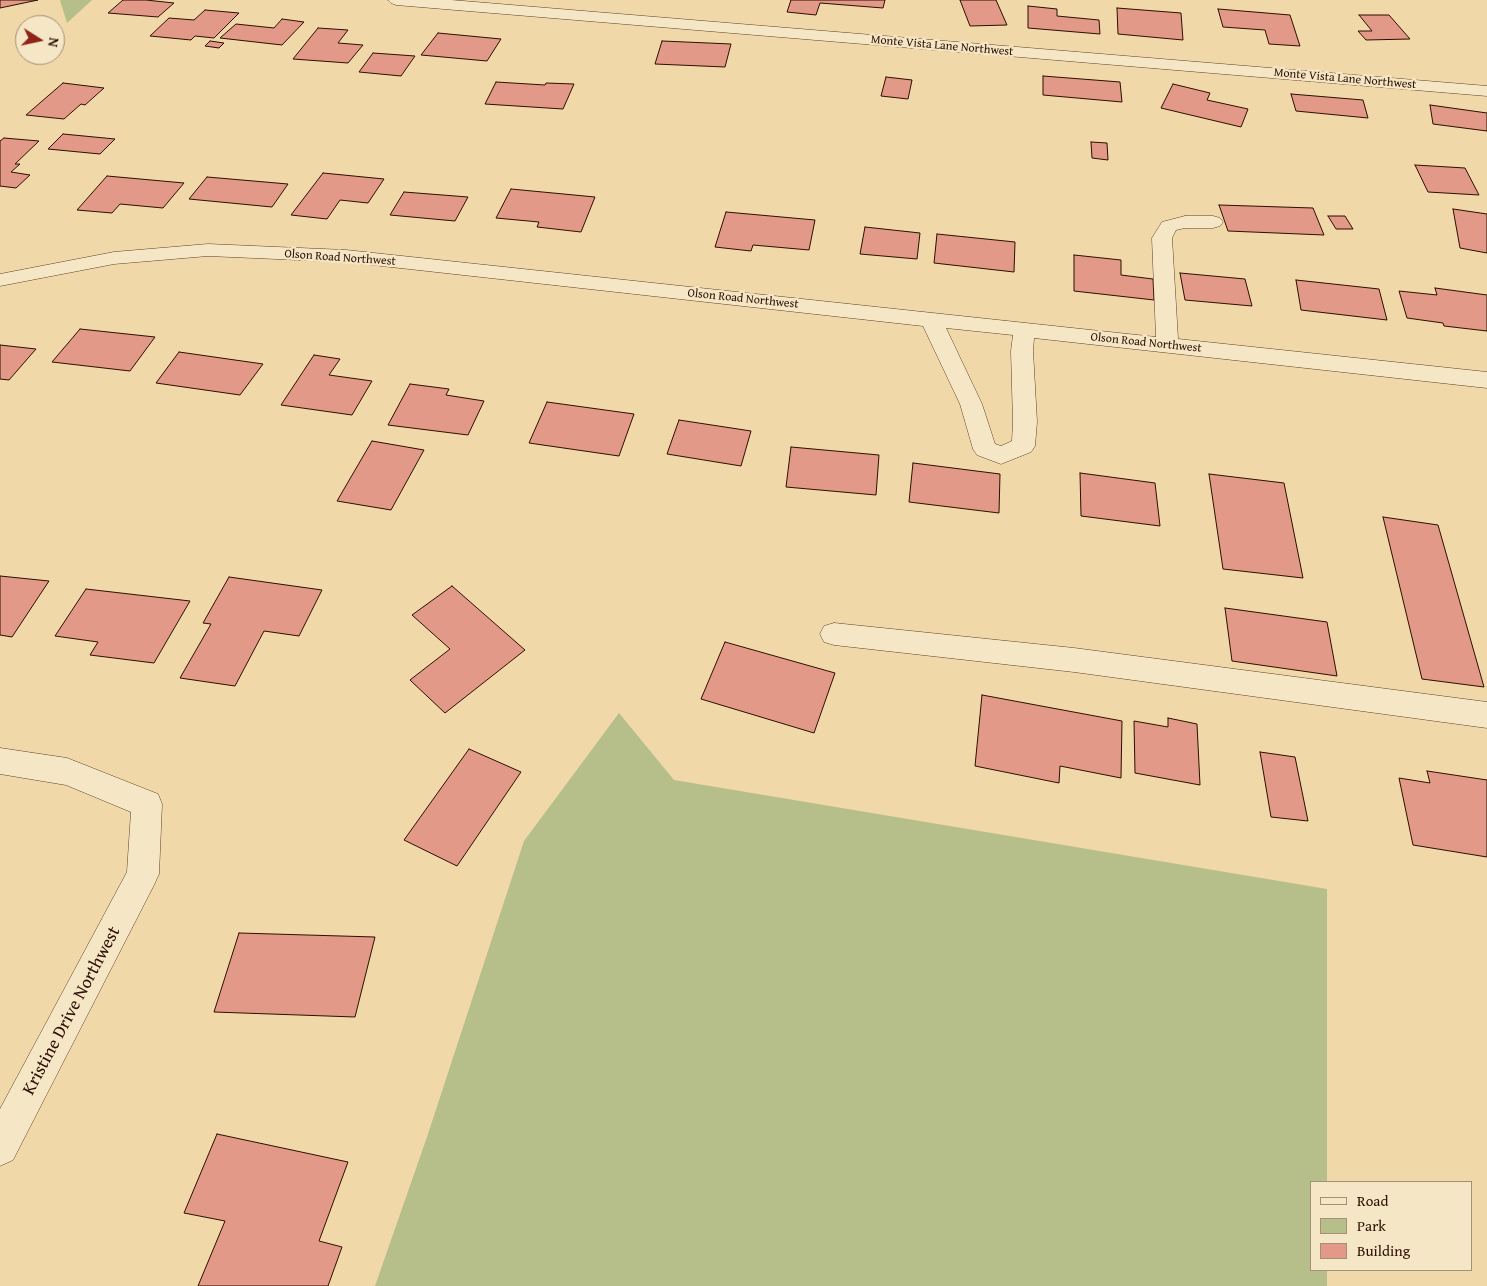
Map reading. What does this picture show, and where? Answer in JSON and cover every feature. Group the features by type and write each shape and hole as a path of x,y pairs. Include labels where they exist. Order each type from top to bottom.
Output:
{"street":[{"name":"Monte Vista Lane Northwest","path":"396,0 427,1 1487,91"},
{"path":"1167,345 1162,238 1169,226 1185,222 1213,222"},
{"name":"Olson Road Northwest","path":"0,280 114,258 208,250 346,256 1487,380"},
{"path":"931,320 971,404 985,448 1002,455 1023,446 1025,422 1022,351 1024,330"},
{"path":"834,634 1074,660 1487,715"},
{"name":"Kristine Drive Northwest","path":"0,761 67,772 146,804 143,874 0,1147"}],"green space":[{"path":"60,0 92,0 67,23"},
{"path":"619,713 674,780 1327,889 1327,1181 1310,1181 1310,1271 1327,1271 1327,1286 375,1286 427,1137 524,841"}],"building":[{"path":"0,0 38,0 0,8"},
{"path":"123,0 174,3 158,17 108,13"},
{"path":"791,0 885,0 883,8 820,3 816,15 787,12"},
{"path":"960,0 996,0 1007,25 970,26"},
{"path":"1028,6 1057,9 1057,16 1099,20 1100,34 1028,28"},
{"path":"1117,8 1181,13 1183,40 1118,34"},
{"path":"1218,9 1290,15 1300,46 1269,44 1265,30 1223,27"},
{"path":"205,10 239,13 214,38 195,36 191,40 150,36 169,18 194,20"},
{"path":"1359,15 1389,15 1410,39 1366,40 1358,31 1372,31"},
{"path":"282,19 304,22 282,45 220,38 236,24 274,28"},
{"path":"318,28 348,30 338,43 363,45 348,63 293,59"},
{"path":"438,33 501,39 487,61 421,55"},
{"path":"210,41 224,43 219,48 205,46"},
{"path":"662,41 731,44 725,67 655,64"},
{"path":"373,53 415,56 401,76 359,72"},
{"path":"1043,76 1120,82 1122,102 1043,95"},
{"path":"886,77 912,80 908,99 881,96"},
{"path":"496,82 545,85 546,83 574,84 563,109 485,104"},
{"path":"63,83 104,88 85,105 81,104 64,119 26,115"},
{"path":"1173,84 1210,93 1207,100 1248,109 1241,127 1161,108"},
{"path":"1291,94 1363,100 1368,118 1296,111"},
{"path":"1430,105 1487,113 1487,131 1433,124"},
{"path":"63,134 115,139 100,154 48,149"},
{"path":"4,138 39,141 15,164 20,164 11,172 30,175 16,188 0,186 0,141"},
{"path":"1091,142 1107,143 1108,160 1092,158"},
{"path":"1415,165 1465,168 1479,195 1428,192"},
{"path":"323,173 384,179 368,203 340,200 327,219 291,215"},
{"path":"107,176 184,183 163,208 120,204 112,213 77,210"},
{"path":"207,177 288,184 272,207 189,199"},
{"path":"511,189 595,197 581,232 537,227 539,222 496,218"},
{"path":"404,192 468,197 455,221 390,215"},
{"path":"1219,205 1313,208 1324,235 1228,231"},
{"path":"1453,209 1487,214 1487,253 1460,248"},
{"path":"726,212 815,220 809,250 753,245 751,251 715,247"},
{"path":"1328,216 1345,216 1353,229 1336,229"},
{"path":"865,227 920,233 917,259 860,254"},
{"path":"937,234 1015,242 1014,272 934,263"},
{"path":"1074,255 1121,260 1121,275 1153,279 1154,300 1074,291"},
{"path":"1180,273 1245,279 1252,306 1185,300"},
{"path":"1296,280 1379,289 1387,320 1301,310"},
{"path":"1435,288 1487,295 1487,331 1444,326 1443,323 1407,318 1399,291 1437,295"},
{"path":"80,329 155,337 130,371 52,362"},
{"path":"0,345 36,349 9,380 0,379"},
{"path":"179,352 263,364 240,395 156,383"},
{"path":"314,355 340,359 329,375 372,381 352,415 281,405"},
{"path":"410,384 449,389 446,395 484,401 468,435 388,425"},
{"path":"547,402 634,414 619,456 529,443"},
{"path":"679,420 751,431 741,466 667,454"},
{"path":"372,441 424,450 391,510 337,501"},
{"path":"791,447 879,455 876,495 786,487"},
{"path":"913,463 1000,474 999,513 909,502"},
{"path":"1080,473 1155,483 1160,526 1081,516"},
{"path":"1209,474 1284,483 1303,578 1223,569"},
{"path":"1383,517 1438,525 1484,687 1422,679"},
{"path":"0,576 49,581 12,637 0,635"},
{"path":"229,577 322,590 299,636 264,631 235,686 180,678 211,624 203,623"},
{"path":"452,586 525,650 445,713 410,680 450,649 412,615"},
{"path":"86,589 190,601 154,663 90,655 98,642 55,636"},
{"path":"1225,608 1327,622 1337,676 1232,661"},
{"path":"725,642 835,673 814,733 701,699"},
{"path":"982,695 1122,721 1121,778 1060,766 1059,783 975,766"},
{"path":"1168,718 1197,724 1200,785 1135,773 1134,721 1168,727"},
{"path":"469,749 521,772 457,866 404,840"},
{"path":"1260,752 1295,757 1308,821 1271,817"},
{"path":"1427,771 1487,780 1487,857 1413,845 1399,778 1430,783"},
{"path":"239,933 375,937 355,1017 214,1012"},
{"path":"217,1134 348,1162 319,1241 342,1247 328,1286 198,1286 225,1221 184,1213"}]}
